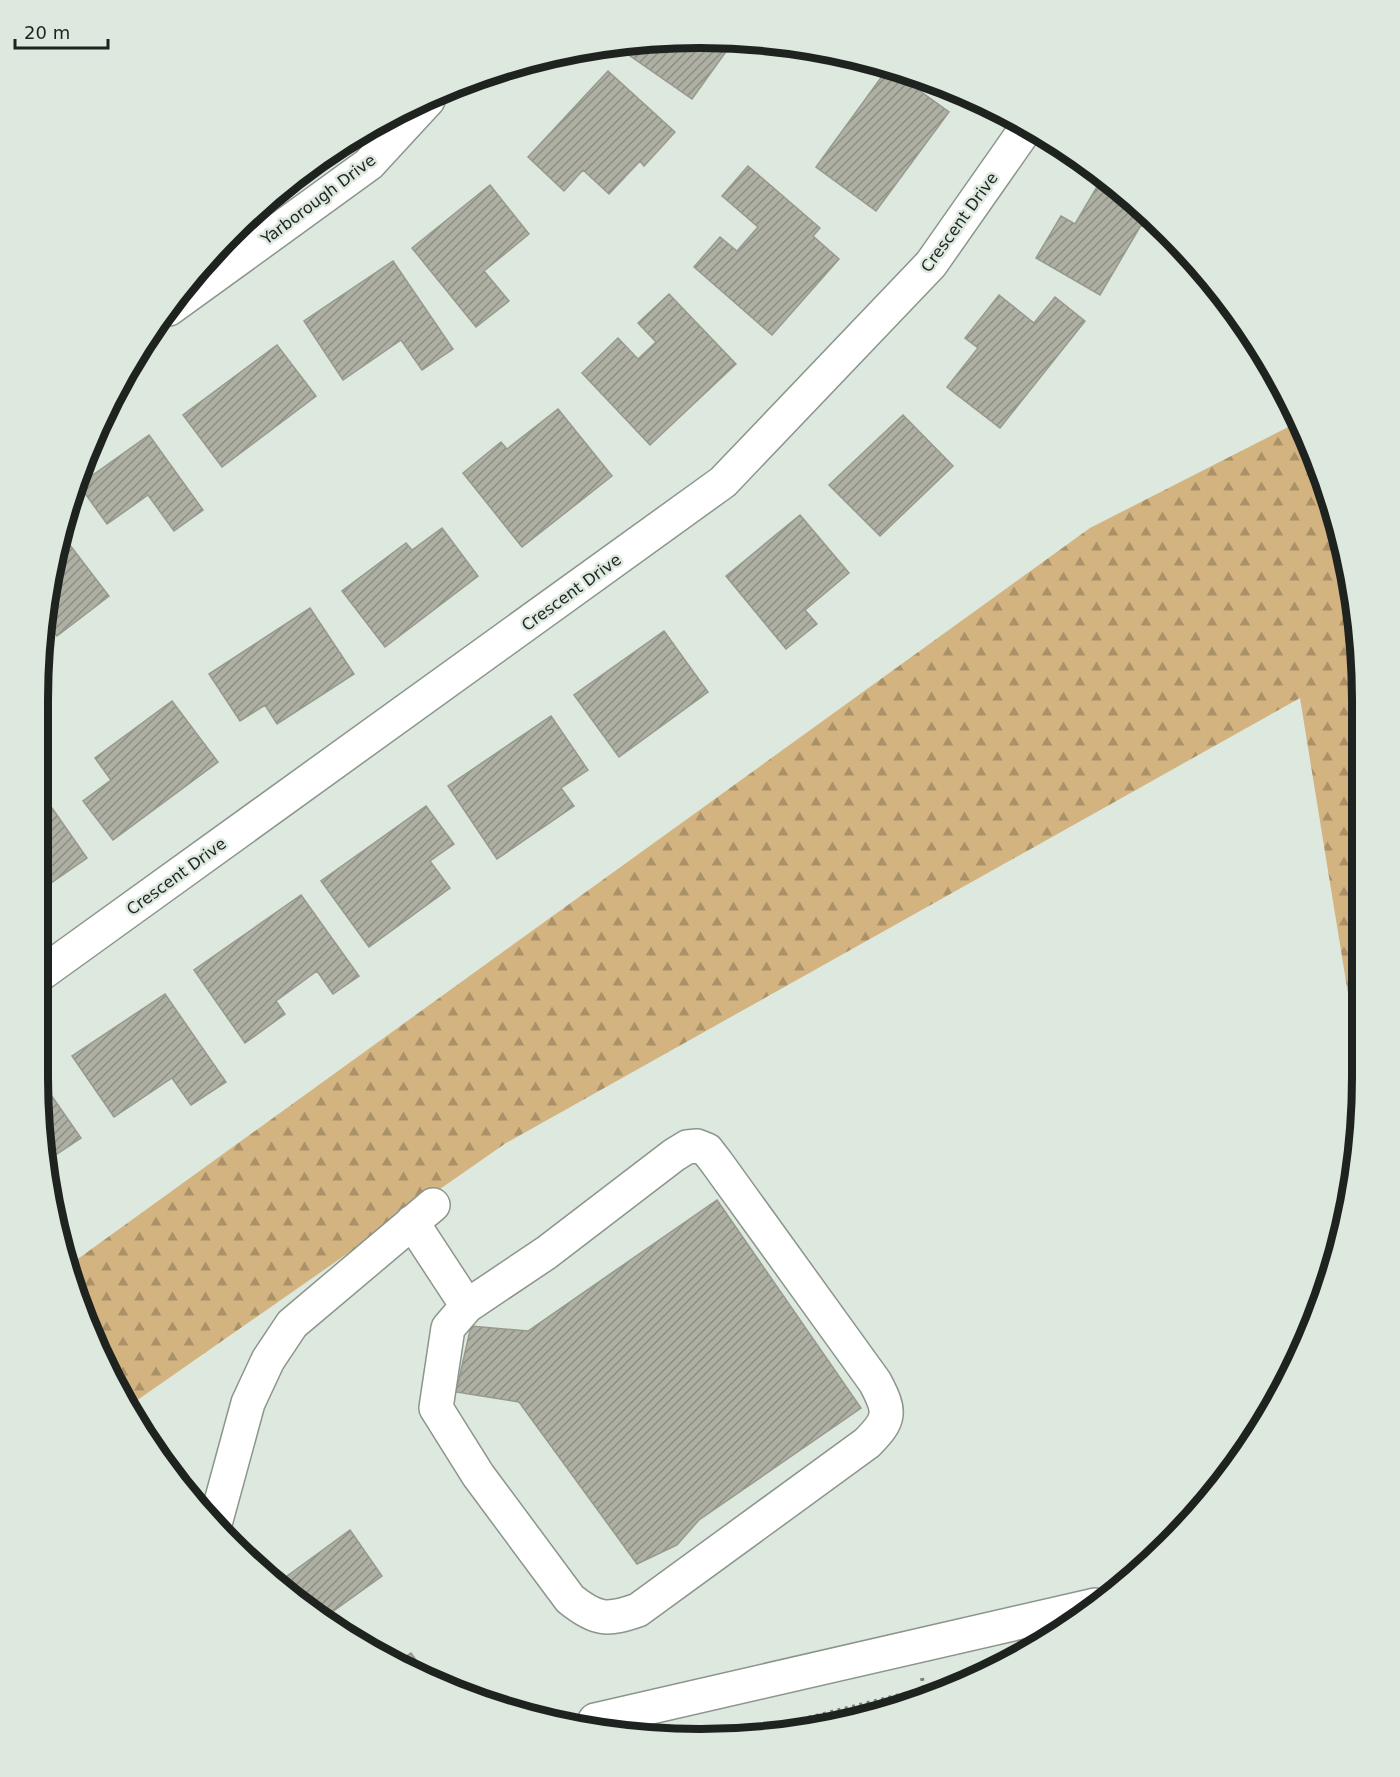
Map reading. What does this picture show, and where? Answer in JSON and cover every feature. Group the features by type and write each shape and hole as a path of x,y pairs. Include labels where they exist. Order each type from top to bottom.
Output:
{"street":[{"name":"Yarborough Drive","path":"191,293 369,164 416,113"},
{"name":"Crescent Drive","path":"48,969 723,482 931,264 1023,133"},
{"path":"697,1146 707,1150 717,1163 875,1382 886,1402 887,1417 882,1428 867,1443 638,1610 617,1617 603,1618 587,1612 570,1599 478,1475 436,1408 448,1328 467,1306 546,1253 674,1155 687,1147 697,1146"},
{"path":"217,1515 248,1403 268,1360 292,1324 423,1213 467,1306"},
{"path":"596,1720 1075,1610"}],"path":[{"path":"792,1722 922,1689"}],"green space":[{"path":"1291,426 1317,490 1330,531 1346,615 1351,657 1352,1018 1300,698 506,1143 135,1402 98,1327 75,1261 1090,528"}],"building":[{"path":"657,49 728,49 692,99 626,53"},
{"path":"608,71 675,132 644,166 640,161 609,194 583,170 564,191 528,157"},
{"path":"883,75 908,82 949,112 876,211 816,167"},
{"path":"748,166 820,228 813,236 839,259 772,335 694,267 720,237 737,251 758,227 722,196"},
{"path":"1099,184 1154,232 1141,225 1100,295 1036,258 1061,216 1075,224"},
{"path":"490,185 529,234 484,271 509,301 476,327 412,248"},
{"path":"393,261 453,349 422,370 401,340 343,380 304,321"},
{"path":"669,294 736,364 650,445 582,373 618,338 638,359 656,342 638,323"},
{"path":"999,295 1034,323 1055,297 1085,321 1000,428 947,387 978,348 965,338"},
{"path":"277,345 316,396 222,467 183,415"},
{"path":"558,409 612,476 522,547 463,473 501,442 507,449"},
{"path":"903,415 953,466 880,536 829,485"},
{"path":"149,435 203,510 174,531 148,495 107,524 83,490 87,479"},
{"path":"800,515 849,573 805,610 817,624 786,649 726,576"},
{"path":"442,528 478,576 385,647 342,591 406,543 412,550"},
{"path":"68,542 109,596 57,636 52,630"},
{"path":"310,608 354,674 277,724 265,705 240,721 209,674"},
{"path":"664,631 708,692 619,757 574,695"},
{"path":"172,701 218,762 113,840 83,801 111,780 95,758"},
{"path":"551,716 588,770 561,788 574,806 497,859 448,786"},
{"path":"426,806 454,844 430,861 450,888 369,947 321,881"},
{"path":"52,808 87,858 48,885 48,811"},
{"path":"301,895 359,976 333,994 317,971 276,1001 285,1014 245,1043 194,970"},
{"path":"165,994 226,1082 191,1105 172,1078 114,1117 72,1056"},
{"path":"48,1091 81,1138 53,1156"},
{"path":"717,1200 861,1408 699,1520 677,1545 637,1564 519,1402 456,1392 471,1326 528,1331"},
{"path":"350,1530 382,1576 330,1613 284,1578"},
{"path":"411,1653 420,1666 412,1662 404,1658"}]}
